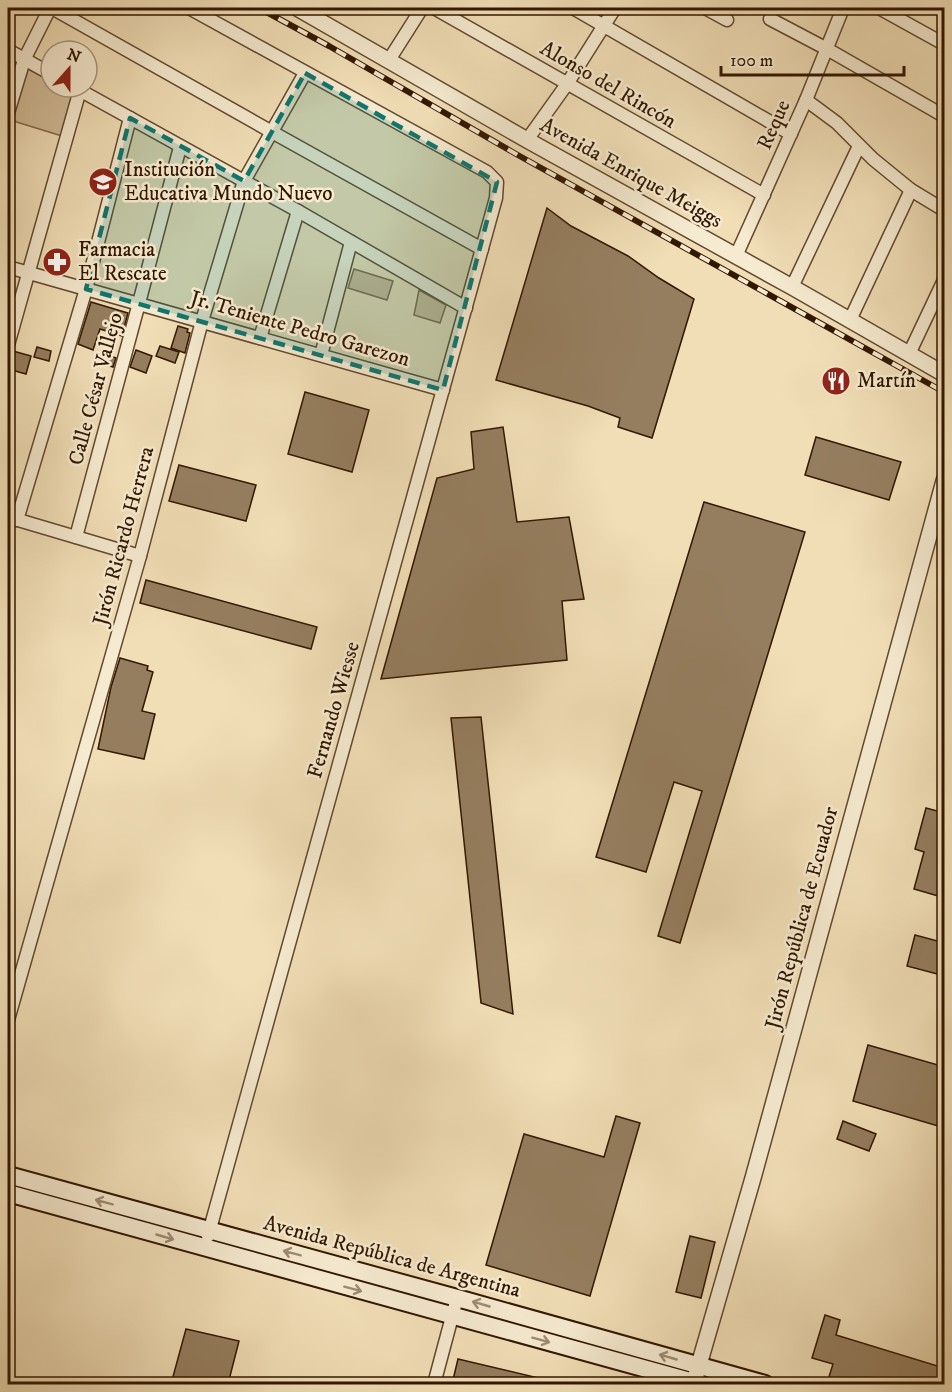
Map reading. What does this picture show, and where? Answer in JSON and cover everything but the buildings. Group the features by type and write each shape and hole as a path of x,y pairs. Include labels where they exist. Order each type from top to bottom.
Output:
{"main road":[{"name":"Avenida República de Argentina","path":"8,1175 765,1384"},
{"name":"Avenida República de Argentina","path":"8,1193 697,1383"}],"street":[{"path":"8,113 24,60 51,8 482,249"},
{"path":"189,8 306,73"},
{"name":"Avenida Enrique Meiggs","path":"297,8 526,140 945,374"},
{"path":"389,60 422,8"},
{"name":"Alonso del Rincón","path":"434,8 764,195"},
{"path":"573,8 791,134"},
{"path":"526,140 567,84 615,8"},
{"path":"705,8 727,20"},
{"name":"Reque","path":"736,256 806,100 843,8"},
{"path":"879,8 945,44"},
{"path":"770,19 945,116"},
{"path":"8,50 39,68"},
{"name":"Jirón Ricardo Herrera","path":"8,1020 140,556 202,321 244,181 306,73"},
{"name":"Fernando Wiesse","path":"204,1248 496,198 497,182 487,172 306,73"},
{"path":"8,345 74,99"},
{"path":"95,99 298,211 466,308"},
{"path":"806,100 837,123 859,146 911,190 945,210"},
{"path":"130,118 86,289 12,518 140,556"},
{"path":"792,287 859,146"},
{"name":"Calle César Vallejo","path":"76,537 180,147"},
{"path":"850,320 911,190"},
{"path":"260,338 298,211"},
{"path":"321,355 351,242"},
{"name":"Jr. Teniente Pedro Garezon","path":"8,267 443,390"},
{"path":"909,354 945,280"},
{"name":"Jirón República de Ecuador","path":"697,1383 698,1366 753,1178 945,481"},
{"path":"434,1384 457,1298"}],"highlighted area":[{"path":"305,73 497,182 443,390 86,289 130,118 244,181"}],"shaded area":[{"path":"28,69 39,75 39,99 72,99 62,136 10,120"},
{"path":"354,269 393,281 387,300 348,288"},
{"path":"419,290 446,305 440,323 414,315"}],"railway":[{"path":"259,8 944,392"}],"place":[{"name":"Institución Educativa Mundo Nuevo","path":"103,182"},
{"name":"Farmacia El Rescate","path":"57,262"},
{"name":"Martín","path":"836,381"}]}
